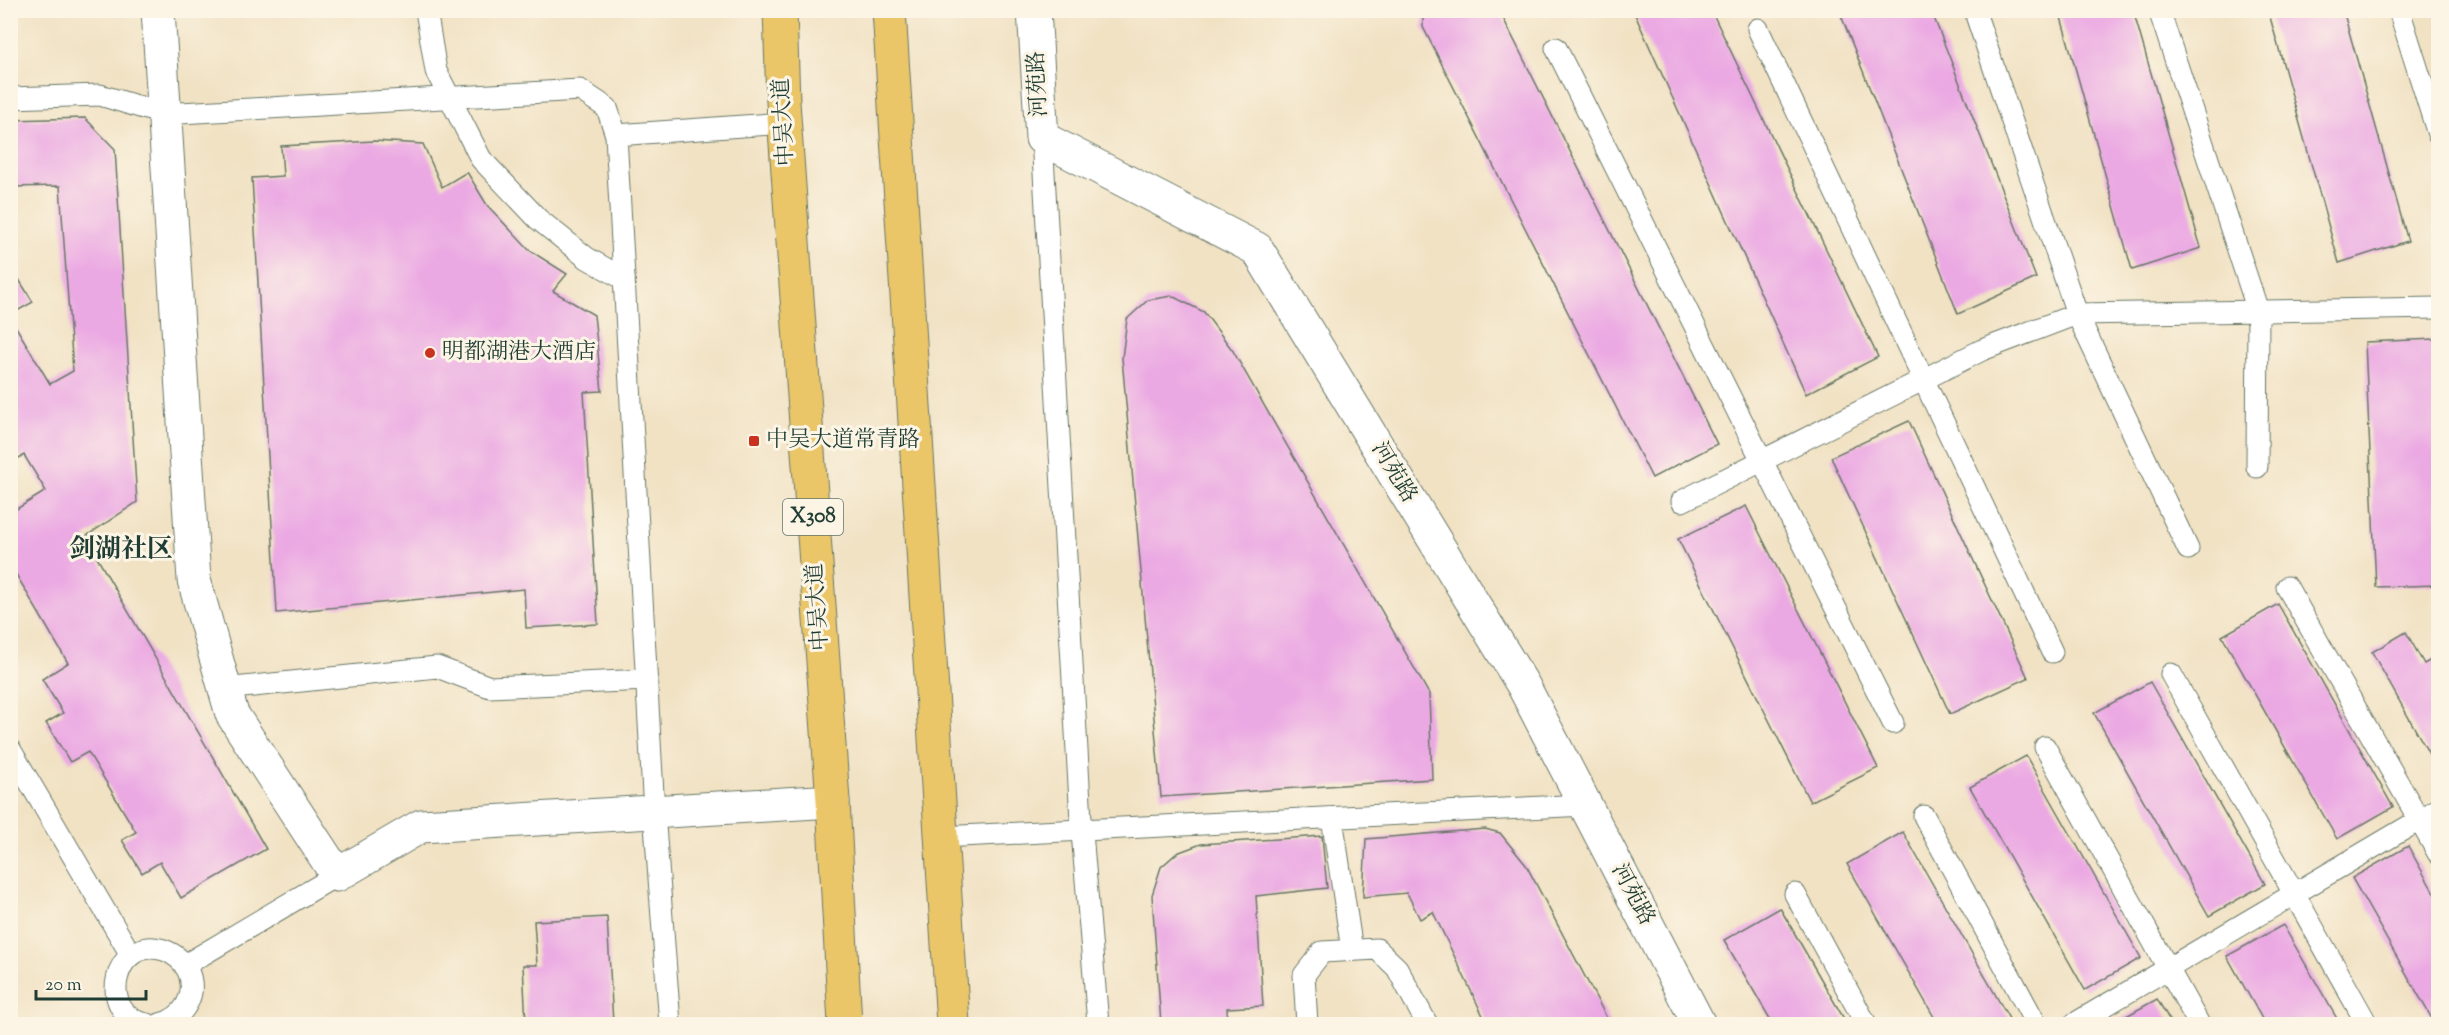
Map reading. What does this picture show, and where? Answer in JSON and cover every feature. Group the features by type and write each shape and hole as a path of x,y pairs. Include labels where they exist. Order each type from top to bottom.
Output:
{"main road":[{"name":"中吴大道","path":"780,10 784,123 833,801 845,1024"},
{"path":"889,10 952,1024"}],"street":[{"path":"158,10 194,580 232,714 337,875 421,826 833,801"},
{"name":"河苑路","path":"1034,10 1042,138 1257,249 1523,686 1700,1024"}],"lane":[{"path":"426,10 436,71 481,159 538,219 587,258 624,279"},
{"path":"2159,10 2258,310 2257,467"},
{"path":"2399,10 2439,134"},
{"path":"1977,18 2077,314 2188,549"},
{"path":"1758,29 2052,652"},
{"path":"1556,48 1893,723"},
{"path":"10,98 100,95 163,114 580,90 608,108 616,135 654,812 670,1024"},
{"path":"616,135 784,123"},
{"path":"1042,138 1081,830 1098,1024"},
{"path":"1682,501 1982,350 2077,314 2439,308"},
{"path":"2287,587 2439,853"},
{"path":"225,689 437,667 490,687 647,680"},
{"path":"2171,674 2367,1024"},
{"path":"2045,747 2199,1024"},
{"path":"10,749 131,955"},
{"path":"941,837 1585,805"},
{"path":"2074,1024 2439,809"},
{"path":"1924,816 2036,1024"},
{"path":"1332,818 1352,950"},
{"path":"185,965 337,875"},
{"path":"1795,894 1866,1024"},
{"path":"147,1024 131,1019 122,1009 116,998 116,974 131,955 154,948 177,956 185,965 190,978 188,1003 180,1014 167,1024"},
{"path":"1307,1024 1304,975 1322,952 1377,949 1397,968 1427,1024"}],"building":[{"path":"1423,10 1499,10 1717,444 1652,478 1423,27"},
{"path":"1633,10 1711,10 1878,357 1806,394"},
{"path":"1839,10 1931,10 2036,278 1958,314"},
{"path":"2059,10 2133,10 2201,248 2132,270"},
{"path":"2268,10 2343,10 2408,241 2339,263"},
{"path":"85,118 115,149 137,502 85,537 266,849 181,898 160,862 142,873 122,840 136,832 88,752 70,762 46,723 63,713 42,679 68,663 10,564 10,513 46,491 24,455 10,463 10,317 50,384 73,371 60,186 10,187 10,120"},
{"name":"明都湖港大酒店","path":"374,141 423,144 442,187 467,172 487,205 529,250 567,274 553,291 594,315 602,391 584,392 598,624 526,628 524,589 277,613 252,178 283,176 281,146"},
{"path":"13,270 33,302 10,315 10,271"},
{"path":"1172,296 1204,312 1233,351 1429,694 1432,779 1161,797 1122,358 1127,319 1148,300"},
{"path":"2436,339 2438,585 2376,587 2365,342"},
{"path":"1909,421 2028,678 1950,714 1831,457"},
{"path":"1746,506 1878,768 1810,802 1678,539"},
{"path":"2278,604 2393,807 2337,839 2222,636"},
{"path":"2406,632 2424,664 2438,656 2438,770 2372,652"},
{"path":"2150,682 2265,884 2209,916 2094,713"},
{"path":"2026,756 2141,958 2085,990 1970,787"},
{"path":"1485,829 1500,833 1526,865 1610,1024 1487,1024 1433,912 1420,919 1407,893 1363,897 1366,839"},
{"path":"1903,832 2012,1024 1938,1024 1847,864"},
{"path":"1322,836 1327,888 1256,896 1263,1006 1227,1008 1228,1024 1161,1024 1152,895 1161,867 1177,853 1201,844"},
{"path":"2408,846 2438,900 2438,1024 2435,1024 2352,878"},
{"path":"1780,908 1847,1024 1773,1024 1724,940"},
{"path":"607,917 613,1024 526,1024 523,965 537,965 534,921"},
{"path":"2283,925 2340,1024 2265,1024 2227,956"},
{"path":"2157,999 2172,1024 2112,1024"}],"place":[{"name":"明都湖港大酒店","path":"430,353"},
{"name":"中吴大道常青路","path":"754,441"}],"district":[{"name":"剑湖社区","path":"121,550"}]}
